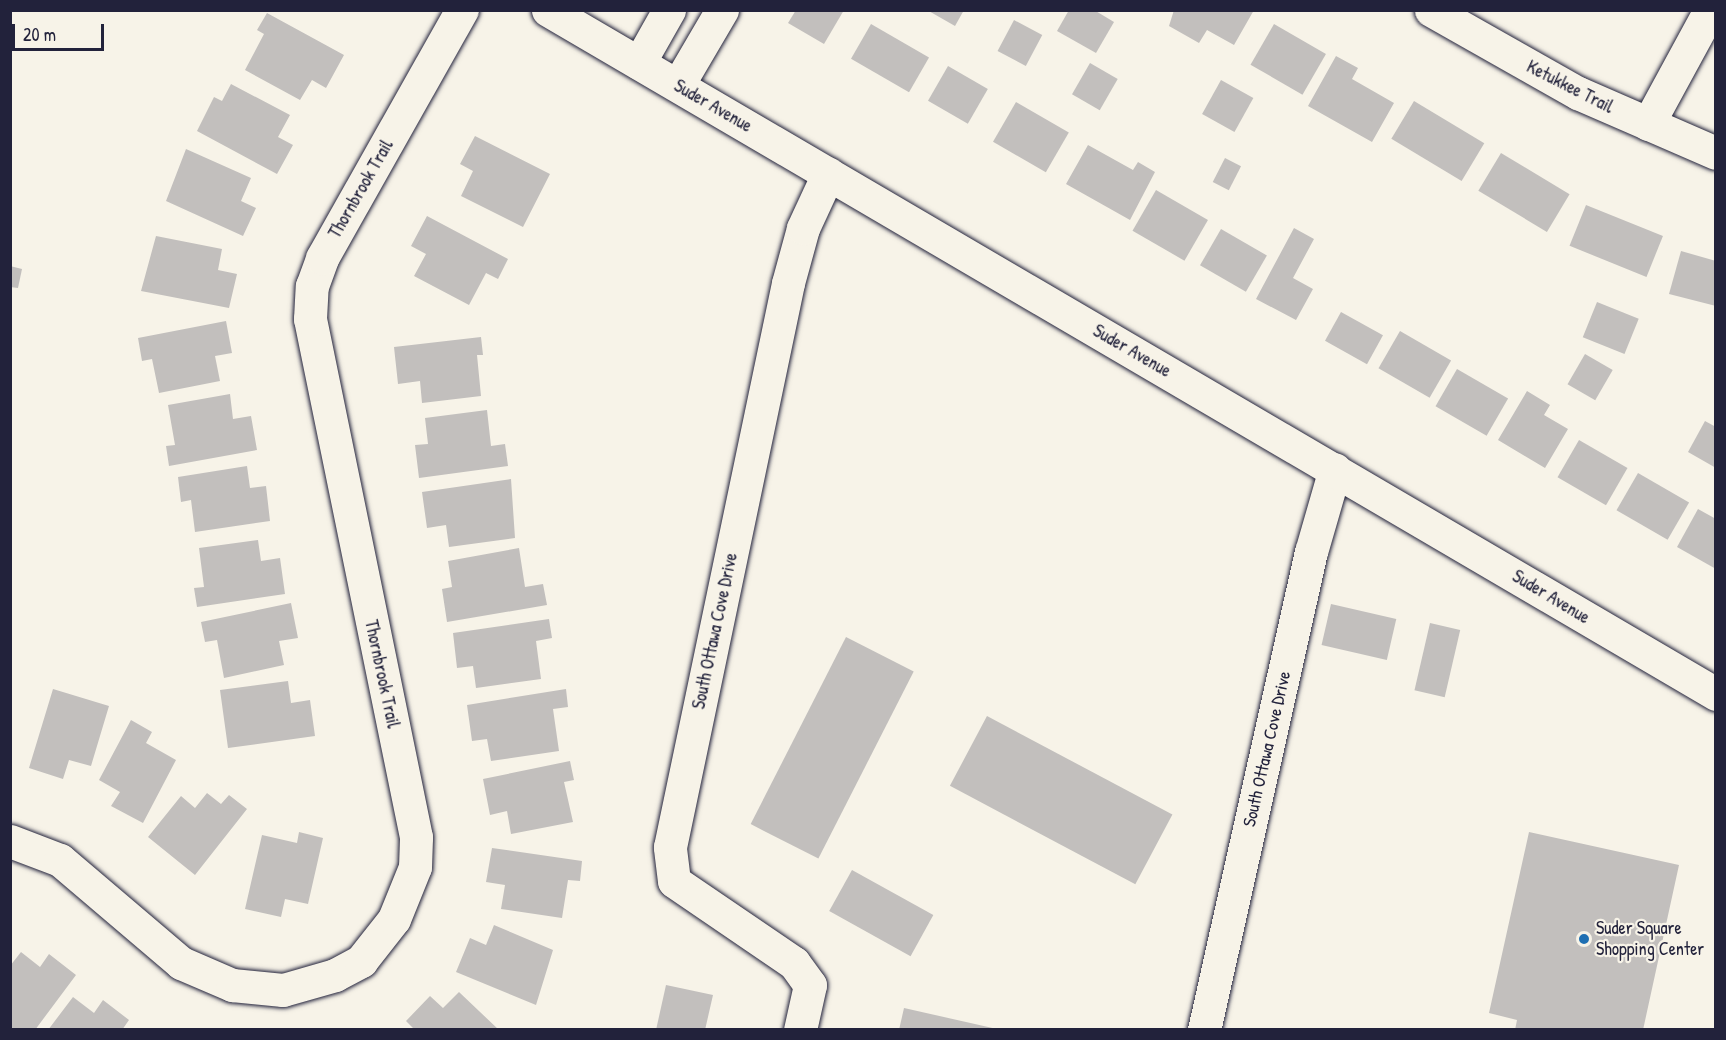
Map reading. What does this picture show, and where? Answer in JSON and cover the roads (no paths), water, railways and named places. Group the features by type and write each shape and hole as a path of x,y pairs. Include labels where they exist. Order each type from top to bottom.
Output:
{"street":[{"name":"Thornbrook Trail","path":"10,841 60,860 181,963 232,985 283,990 335,975 361,961 394,919 415,867 416,837 310,319 312,286 322,258 462,10"},
{"name":"Suder Avenue","path":"548,10 1716,694"},
{"path":"639,63 669,10"},
{"path":"678,86 722,10"},
{"name":"Ketukkee Trail","path":"1431,10 1578,93 1716,153"},
{"path":"1648,124 1710,10"},
{"name":"South Ottawa Cove Drive","path":"800,1029 810,985 794,963 674,881 670,847 788,283 803,228 828,174"},
{"name":"South Ottawa Cove Drive","path":"1204,1029 1311,552 1335,469"}],"place":[{"name":"Suder Square Shopping Center","path":"1584,939"}]}
